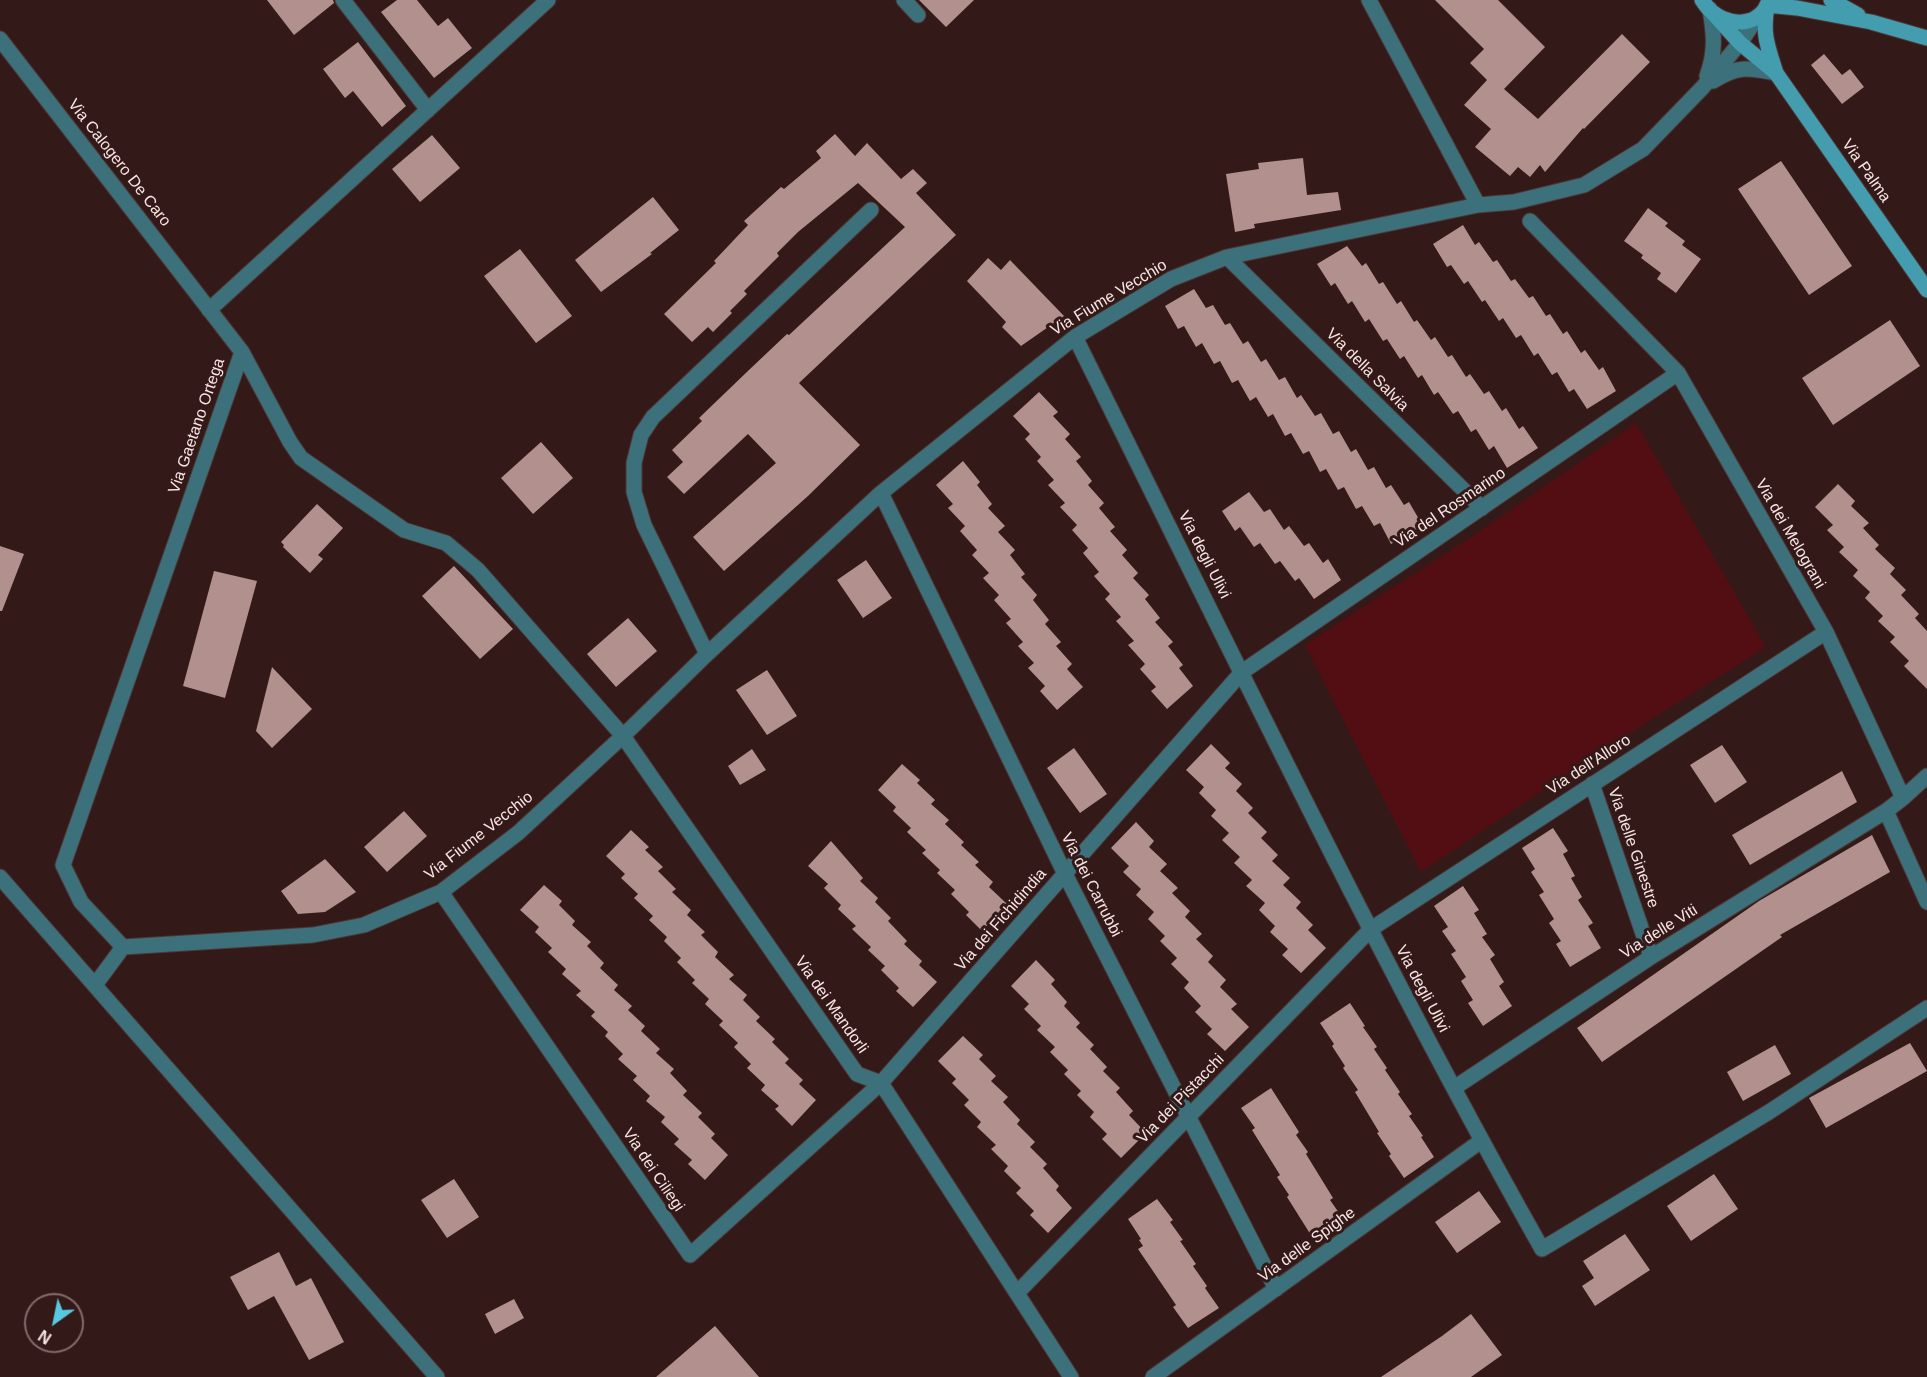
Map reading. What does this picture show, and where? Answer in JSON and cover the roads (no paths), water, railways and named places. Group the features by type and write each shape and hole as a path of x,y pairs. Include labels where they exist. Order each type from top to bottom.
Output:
{"main road":[{"path":"1831,0 1871,22"},
{"path":"1708,7 1739,23 1750,21 1765,7 1797,8 1871,22 1927,38"},
{"path":"1708,7 1740,43 1776,73"},
{"path":"1765,7 1765,39 1776,73"},
{"name":"Via Palma","path":"1776,73 1927,290"}],"street":[{"path":"343,0 428,110"},
{"path":"904,0 918,15"},
{"path":"1369,0 1478,205"},
{"path":"209,310 428,110 541,2"},
{"path":"1703,87 1713,59 1714,36 1708,7"},
{"path":"1703,87 1740,43 1765,7"},
{"name":"Via Calogero De Caro","path":"0,39 209,310"},
{"path":"1703,87 1725,74 1747,68 1776,73"},
{"name":"Via Fiume Vecchio","path":"123,948 313,935 364,925 441,892 518,833 881,493 1075,337 1171,279 1227,257 1478,205 1514,202 1584,185 1643,149 1703,87"},
{"path":"707,654 644,525 634,492 634,463 641,435 652,417 871,210"},
{"name":"Via dei Melograni","path":"1530,221 1678,373 1826,632 1903,798"},
{"name":"Via della Salvia","path":"1227,257 1482,508"},
{"name":"Via Gaetano Ortega","path":"123,948 81,902 63,865 242,352 209,310"},
{"name":"Via degli Ulivi","path":"1075,337 1371,929 1481,1141 1542,1249 1768,1112 1927,1008"},
{"name":"Via dei Mandorli","path":"242,352 290,442 302,458 404,530 446,543 478,570 623,736 857,1074 881,1083"},
{"name":"Via del Rosmarino","path":"1242,672 1678,373"},
{"name":"Via dei Carrubbi","path":"881,493 1065,874 1276,1289"},
{"name":"Via dell'Alloro","path":"1371,929 1826,632"},
{"name":"Via dei Fichidindia","path":"881,1083 1242,672"},
{"path":"1927,776 1886,811 1927,902"},
{"name":"Via delle Ginestre","path":"1592,784 1650,957"},
{"name":"Via delle Viti","path":"1454,1088 1650,957 1886,811"},
{"path":"0,877 437,1377"},
{"name":"Via dei Ciliegi","path":"441,892 690,1255 881,1083"},
{"name":"Via dei Pistacchi","path":"1017,1293 1371,929"},
{"path":"95,985 123,948"},
{"path":"881,1083 1071,1377"},
{"name":"Via delle Spighe","path":"1153,1377 1481,1141"}]}
